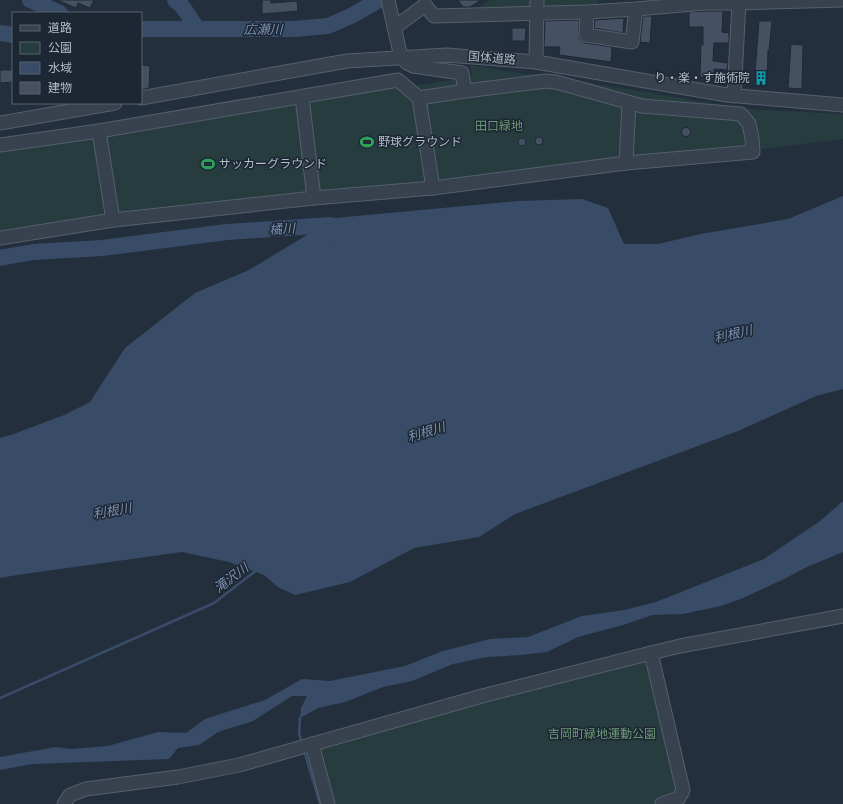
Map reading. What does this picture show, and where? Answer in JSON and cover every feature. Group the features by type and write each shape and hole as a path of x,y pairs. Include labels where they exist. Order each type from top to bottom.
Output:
{"street":[{"path":"388,0 401,57 413,66 462,73 465,91"},
{"path":"394,28 428,3 434,16 537,7 587,12 629,6 705,1 746,2 843,0"},
{"path":"734,96 746,2"},
{"path":"587,12 586,35 632,42 629,6"},
{"path":"536,62 537,7"},
{"name":"国体道路","path":"142,98 347,61 447,55 536,62 734,96 843,105"},
{"path":"0,145 99,131 398,80 419,98 433,188"},
{"path":"0,238 113,220 314,198 433,188 626,163 753,152 749,124 741,114 642,106 556,82 546,81 419,98"},
{"path":"302,97 314,198"},
{"path":"626,163 629,103"},
{"path":"0,123 109,104"},
{"path":"99,131 113,220"},
{"path":"64,804 70,795 86,789 178,777 239,765 482,696 651,653 680,646 843,616"},
{"path":"651,653 683,790 679,798 662,804"},
{"path":"312,744 328,804"}],"green space":[{"path":"490,0 533,0 533,9 480,12 479,7"},
{"path":"542,0 597,0 597,6 542,8"},
{"name":"田口緑地","path":"470,65 526,74 537,74 747,109 843,114 843,139 0,242 0,148 309,102 391,87 394,89 472,77"},
{"name":"吉岡町緑地運動公園","path":"652,649 690,798 673,804 325,804 307,743"}],"water":[{"name":"利根川","path":"843,196 843,389 816,396 738,431 515,514 479,537 414,548 350,582 295,595 278,587 264,575 229,562 182,552 0,578 0,438 64,415 90,402 125,348 195,293 249,270 335,218 518,201 582,199 608,208 624,244 658,244 701,234 788,219"},
{"path":"843,501 843,552 807,567 743,598 721,606 683,614 652,615 623,625 578,637 547,652 487,657 453,664 412,681 383,687 345,702 318,708 300,718 301,708 307,696 292,696 253,721 218,732 199,745 178,748 169,759 32,764 0,770 0,757 56,747 71,749 108,746 158,732 186,733 205,719 265,700 302,679 330,681 405,666 443,651 490,639 528,637 582,616 624,610 656,602 764,559 820,521"}],"building":[{"path":"57,0 94,0 90,8 78,3 76,8"},
{"path":"262,0 271,0 271,3 297,1 298,11 262,14"},
{"path":"458,0 481,0 470,7 463,7"},
{"path":"723,11 722,32 729,33 729,43 714,43 713,61 728,63 727,70 714,69 714,78 700,77 703,27 689,27 689,12"},
{"path":"643,16 652,16 650,43 640,42"},
{"path":"624,18 623,33 594,28 595,20"},
{"path":"579,20 579,39 585,43 612,47 611,62 559,55 560,47 544,47 545,21"},
{"path":"759,21 772,21 769,51 768,50 767,85 754,85"},
{"path":"512,28 526,28 525,41 512,41"},
{"path":"791,44 803,45 802,89 788,88"},
{"path":"142,65 150,66 149,88 142,90"},
{"path":"0,70 12,70 12,82 0,83"},
{"path":"686,127 691,132 686,137 681,132"},
{"path":"539,137 542,138 542,144 539,145 536,144 535,141 536,138"},
{"path":"522,138 525,139 525,145 522,146 519,145 518,142 519,139"}],"waterway":[{"path":"30,0 58,12"},
{"path":"175,0 182,6 197,28"},
{"name":"広瀬川","path":"142,29 294,29 328,26 351,16 379,0"},
{"name":"広瀬川","path":"0,33 12,35"},
{"name":"橘川","path":"0,258 33,252 102,248 227,232 330,225 340,235"},
{"name":"滝沢川","path":"0,698 214,603 258,569"},
{"path":"300,718 299,734 302,742"},
{"path":"304,751 320,804"}],"place":[{"name":"り・楽・す施術院","path":"761,78"},
{"name":"野球グラウンド","path":"367,142"},
{"name":"サッカーグラウンド","path":"208,164"}]}
